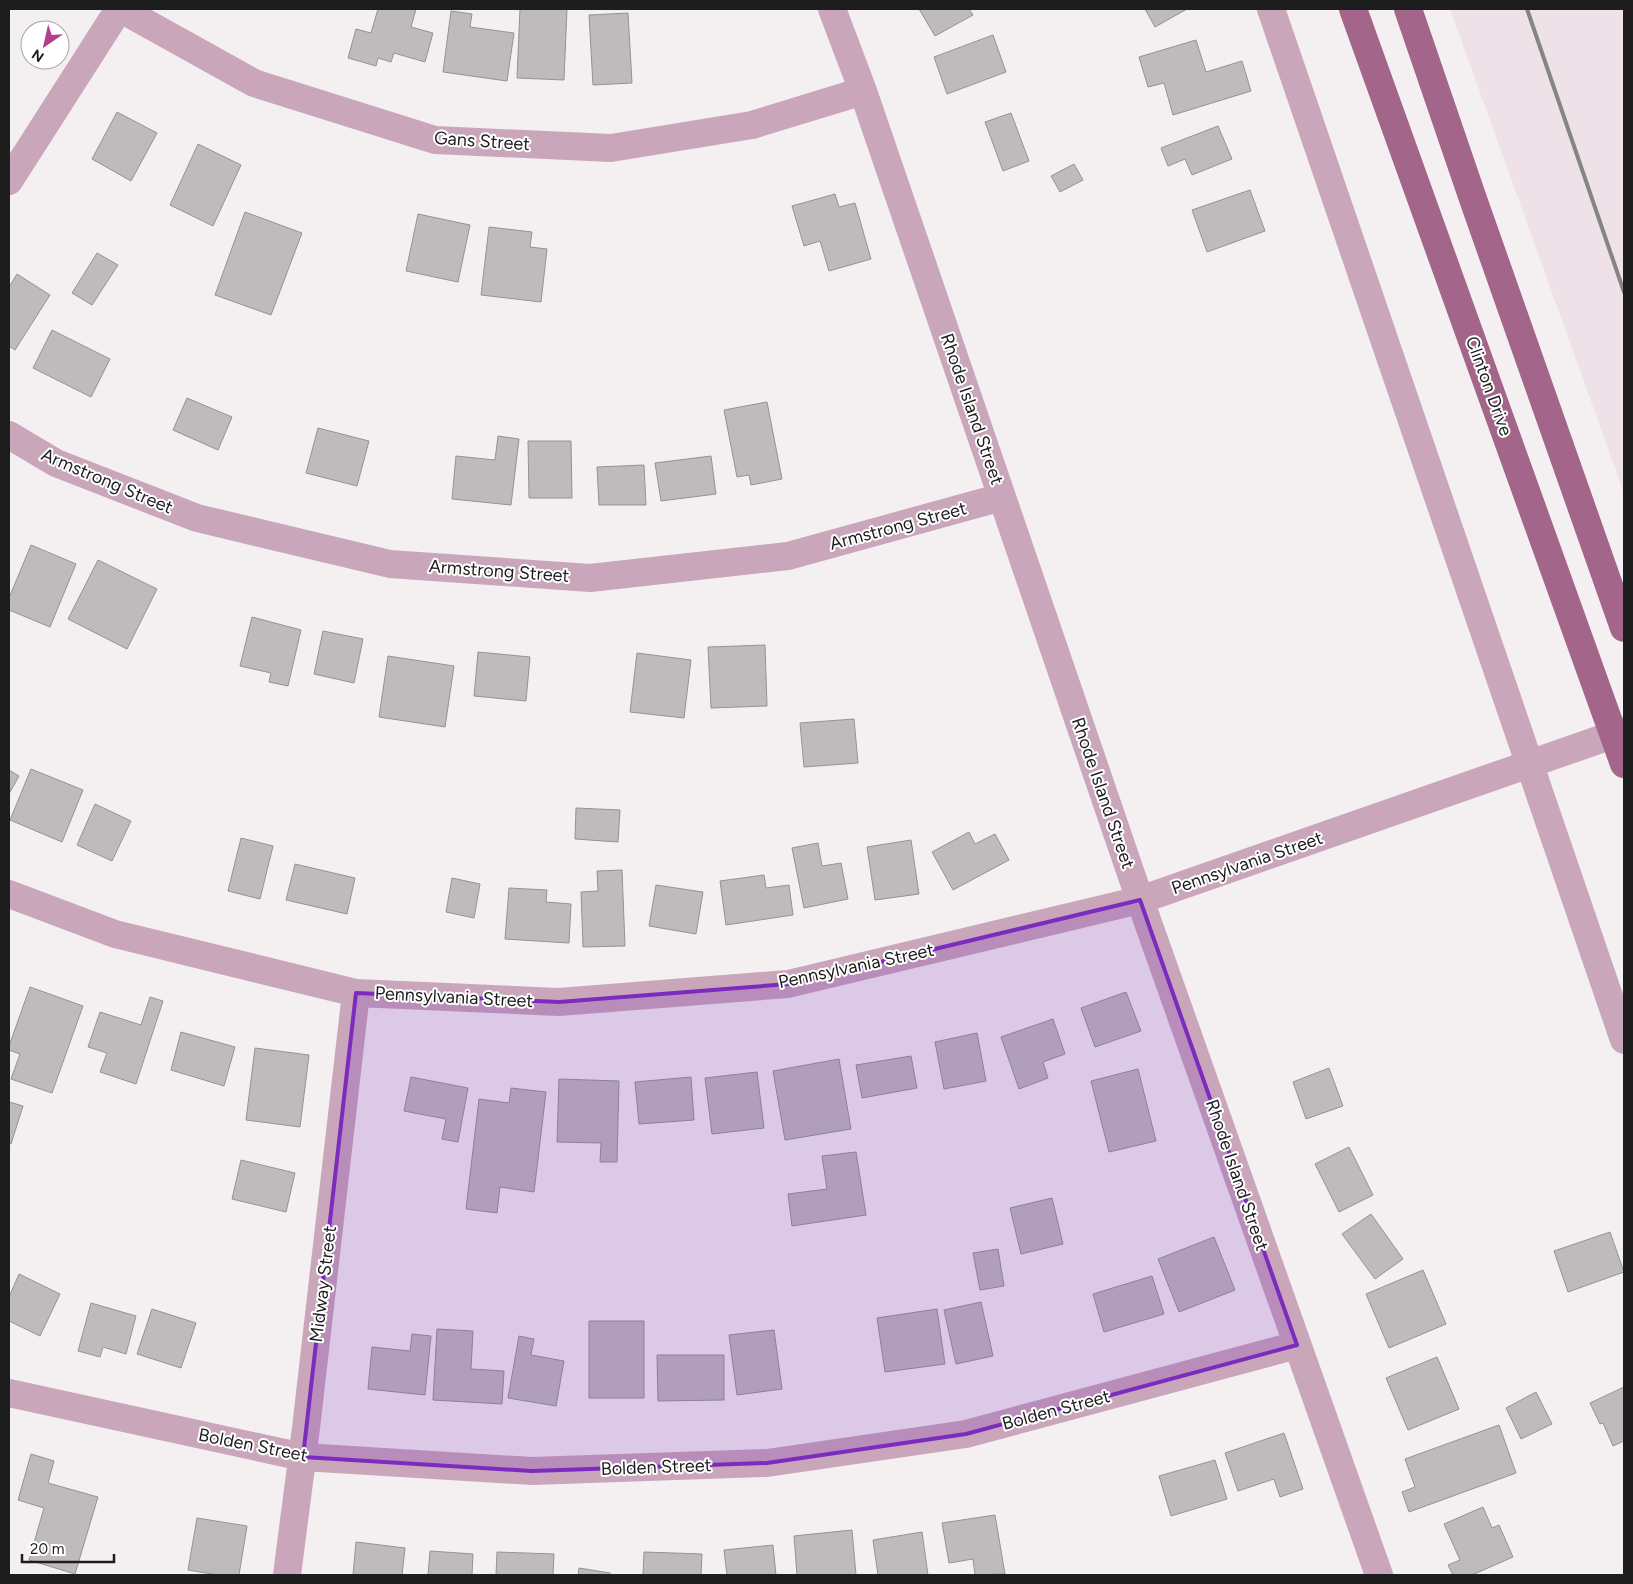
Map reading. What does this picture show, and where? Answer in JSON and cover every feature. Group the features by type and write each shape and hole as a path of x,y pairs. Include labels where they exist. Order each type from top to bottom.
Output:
{"main road":[{"name":"Clinton Drive","path":"1353,9 1619,733 1624,764"},
{"path":"1408,9 1624,628"}],"street":[{"name":"Gans Street","path":"120,9 254,82 435,140 611,148 752,125 863,91"},
{"path":"9,181 120,9"},
{"name":"Rhode Island Street","path":"832,9 863,91 1140,900 1379,1575"},
{"path":"1271,9 1624,1040"},
{"name":"Armstrong Street","path":"9,436 56,463 197,518 390,564 590,578 788,556 1002,497"},
{"name":"Pennsylvania Street","path":"9,894 115,934 356,993 559,1002 788,984 1140,900 1619,733"},
{"name":"Midway Street","path":"287,1575 303,1457 356,993"},
{"name":"Bolden Street","path":"9,1393 303,1457 532,1471 767,1463 966,1434 1297,1345"}],"highlighted area":[{"path":"1140,900 1297,1345 966,1434 767,1463 532,1471 303,1457 356,993 559,1002 788,984"}],"shaded area":[{"path":"1450,9 1624,9 1624,493"}],"building":[{"path":"378,9 416,9 411,27 433,33 425,62 394,53 391,62 378,58 376,66 348,58 356,29 371,33"},
{"path":"520,9 567,9 564,80 517,78"},
{"path":"919,9 969,9 973,15 935,36"},
{"path":"1145,9 1187,9 1155,27"},
{"path":"451,11 472,14 470,27 514,33 507,81 443,72"},
{"path":"628,13 632,83 593,85 589,15"},
{"path":"993,35 1006,72 947,94 934,57"},
{"path":"1196,40 1206,72 1242,61 1251,91 1173,115 1164,83 1148,87 1139,57"},
{"path":"117,112 157,133 131,181 92,159"},
{"path":"1011,113 1029,161 1003,171 985,122"},
{"path":"1218,126 1232,159 1192,175 1185,159 1168,166 1161,148"},
{"path":"198,144 241,165 213,226 170,205"},
{"path":"1074,164 1083,180 1060,192 1051,176"},
{"path":"1250,190 1265,231 1207,252 1192,210"},
{"path":"835,194 839,207 855,203 871,259 829,271 820,241 804,246 792,206"},
{"path":"245,212 302,233 271,315 215,295"},
{"path":"418,214 470,225 458,282 406,271"},
{"path":"489,227 532,232 530,247 547,249 541,302 481,295"},
{"path":"97,253 118,265 92,305 72,293"},
{"path":"17,274 50,295 15,350 9,346 9,287"},
{"path":"52,330 110,359 91,397 33,368"},
{"path":"187,398 232,417 218,450 173,430"},
{"path":"767,402 782,479 751,485 749,475 737,477 724,410"},
{"path":"318,428 369,441 357,486 306,473"},
{"path":"498,436 519,439 511,505 452,499 456,456 495,460"},
{"path":"528,441 571,441 572,498 529,498"},
{"path":"711,456 716,494 661,501 655,463"},
{"path":"644,465 646,505 599,505 597,467"},
{"path":"31,545 76,564 50,627 9,610 9,598"},
{"path":"98,560 157,589 127,649 68,619"},
{"path":"252,617 301,630 288,686 269,682 271,673 240,666"},
{"path":"323,631 363,639 354,683 314,674"},
{"path":"765,645 767,706 711,708 708,647"},
{"path":"478,652 530,657 526,701 474,696"},
{"path":"637,653 691,660 684,718 630,712"},
{"path":"388,656 454,666 445,727 379,717"},
{"path":"854,719 858,763 804,767 800,723"},
{"path":"31,769 83,790 62,842 10,820"},
{"path":"9,770 19,776 9,794"},
{"path":"95,804 131,821 112,861 77,845"},
{"path":"576,808 620,810 618,842 575,839"},
{"path":"969,832 975,844 995,834 1009,860 953,890 932,852"},
{"path":"241,838 273,846 260,899 228,891"},
{"path":"911,840 919,894 875,900 867,847"},
{"path":"818,843 822,866 841,863 848,899 804,908 792,848"},
{"path":"295,864 355,878 347,914 286,900"},
{"path":"622,870 625,946 583,947 581,892 598,891 597,871"},
{"path":"764,875 766,888 789,885 793,915 726,925 720,881"},
{"path":"452,878 480,884 474,918 446,912"},
{"path":"656,885 703,892 696,934 649,926"},
{"path":"509,888 547,890 546,902 571,904 569,943 505,939"},
{"path":"30,987 83,1006 52,1093 11,1079 20,1054 9,1050 9,1046"},
{"path":"1126,992 1141,1031 1095,1047 1081,1008"},
{"path":"150,997 163,1001 136,1084 100,1072 107,1053 88,1047 100,1012 141,1025"},
{"path":"1053,1019 1065,1054 1043,1062 1048,1078 1019,1089 1001,1037"},
{"path":"181,1032 235,1047 224,1086 171,1070"},
{"path":"977,1033 986,1081 944,1089 935,1042"},
{"path":"255,1048 309,1055 300,1127 246,1120"},
{"path":"911,1056 917,1088 862,1098 856,1065"},
{"path":"839,1059 851,1129 785,1140 773,1071"},
{"path":"1329,1068 1343,1106 1306,1119 1293,1082"},
{"path":"1138,1069 1156,1141 1109,1152 1091,1081"},
{"path":"757,1072 764,1128 712,1134 705,1078"},
{"path":"411,1077 468,1088 458,1142 442,1139 446,1119 404,1111"},
{"path":"691,1077 694,1120 639,1124 635,1082"},
{"path":"559,1079 619,1081 617,1162 600,1162 601,1143 557,1142"},
{"path":"511,1088 546,1092 534,1192 500,1187 497,1213 466,1209 479,1099 509,1103"},
{"path":"9,1102 23,1106 11,1144 9,1143"},
{"path":"1349,1147 1373,1195 1339,1212 1315,1164"},
{"path":"856,1152 866,1215 792,1226 788,1194 827,1189 822,1156"},
{"path":"241,1160 295,1173 286,1212 232,1199"},
{"path":"1052,1198 1063,1244 1021,1254 1010,1208"},
{"path":"1371,1214 1403,1259 1375,1279 1342,1234"},
{"path":"1610,1232 1624,1272 1568,1292 1554,1251"},
{"path":"1214,1237 1235,1290 1179,1312 1158,1259"},
{"path":"998,1249 1004,1286 980,1290 973,1253"},
{"path":"1423,1270 1446,1324 1389,1348 1366,1294"},
{"path":"19,1274 60,1294 40,1336 9,1321 9,1297"},
{"path":"1152,1276 1164,1314 1104,1332 1093,1294"},
{"path":"981,1302 993,1356 956,1364 944,1310"},
{"path":"91,1303 136,1316 126,1354 103,1347 100,1357 78,1351"},
{"path":"152,1309 196,1323 181,1368 137,1354"},
{"path":"937,1309 945,1364 885,1372 877,1318"},
{"path":"589,1321 644,1321 644,1398 589,1398"},
{"path":"437,1329 473,1331 471,1369 504,1371 502,1404 433,1400"},
{"path":"774,1330 782,1389 737,1395 729,1335"},
{"path":"412,1334 431,1336 425,1395 368,1389 372,1347 410,1351"},
{"path":"519,1336 534,1339 531,1355 564,1361 556,1406 508,1398"},
{"path":"657,1355 724,1355 724,1400 658,1401"},
{"path":"1437,1357 1459,1409 1408,1430 1386,1378"},
{"path":"1624,1387 1624,1441 1613,1446 1603,1423 1600,1424 1590,1403"},
{"path":"1536,1392 1552,1424 1521,1439 1506,1408"},
{"path":"1499,1425 1516,1473 1409,1512 1402,1492 1415,1487 1405,1459"},
{"path":"1284,1433 1303,1489 1280,1497 1274,1479 1238,1491 1225,1453"},
{"path":"31,1454 54,1461 48,1483 98,1497 75,1574 29,1560 44,1508 18,1500"},
{"path":"1215,1460 1227,1499 1171,1516 1159,1476"},
{"path":"1483,1507 1492,1528 1499,1525 1513,1557 1472,1575 1453,1575 1448,1565 1460,1560 1444,1524"},
{"path":"995,1515 1005,1574 975,1575 973,1559 949,1563 942,1523"},
{"path":"197,1518 247,1526 239,1575 218,1575 188,1570"},
{"path":"852,1530 856,1575 797,1575 794,1536"},
{"path":"922,1532 928,1575 878,1575 873,1540"},
{"path":"356,1542 405,1548 402,1575 353,1575"},
{"path":"773,1545 776,1575 727,1575 724,1550"},
{"path":"430,1551 473,1554 472,1575 428,1575"},
{"path":"497,1552 554,1554 553,1575 496,1575"},
{"path":"644,1552 702,1554 701,1575 643,1575"},
{"path":"579,1568 610,1573 610,1575 578,1575"}],"railway":[{"path":"1527,9 1624,292"}]}
